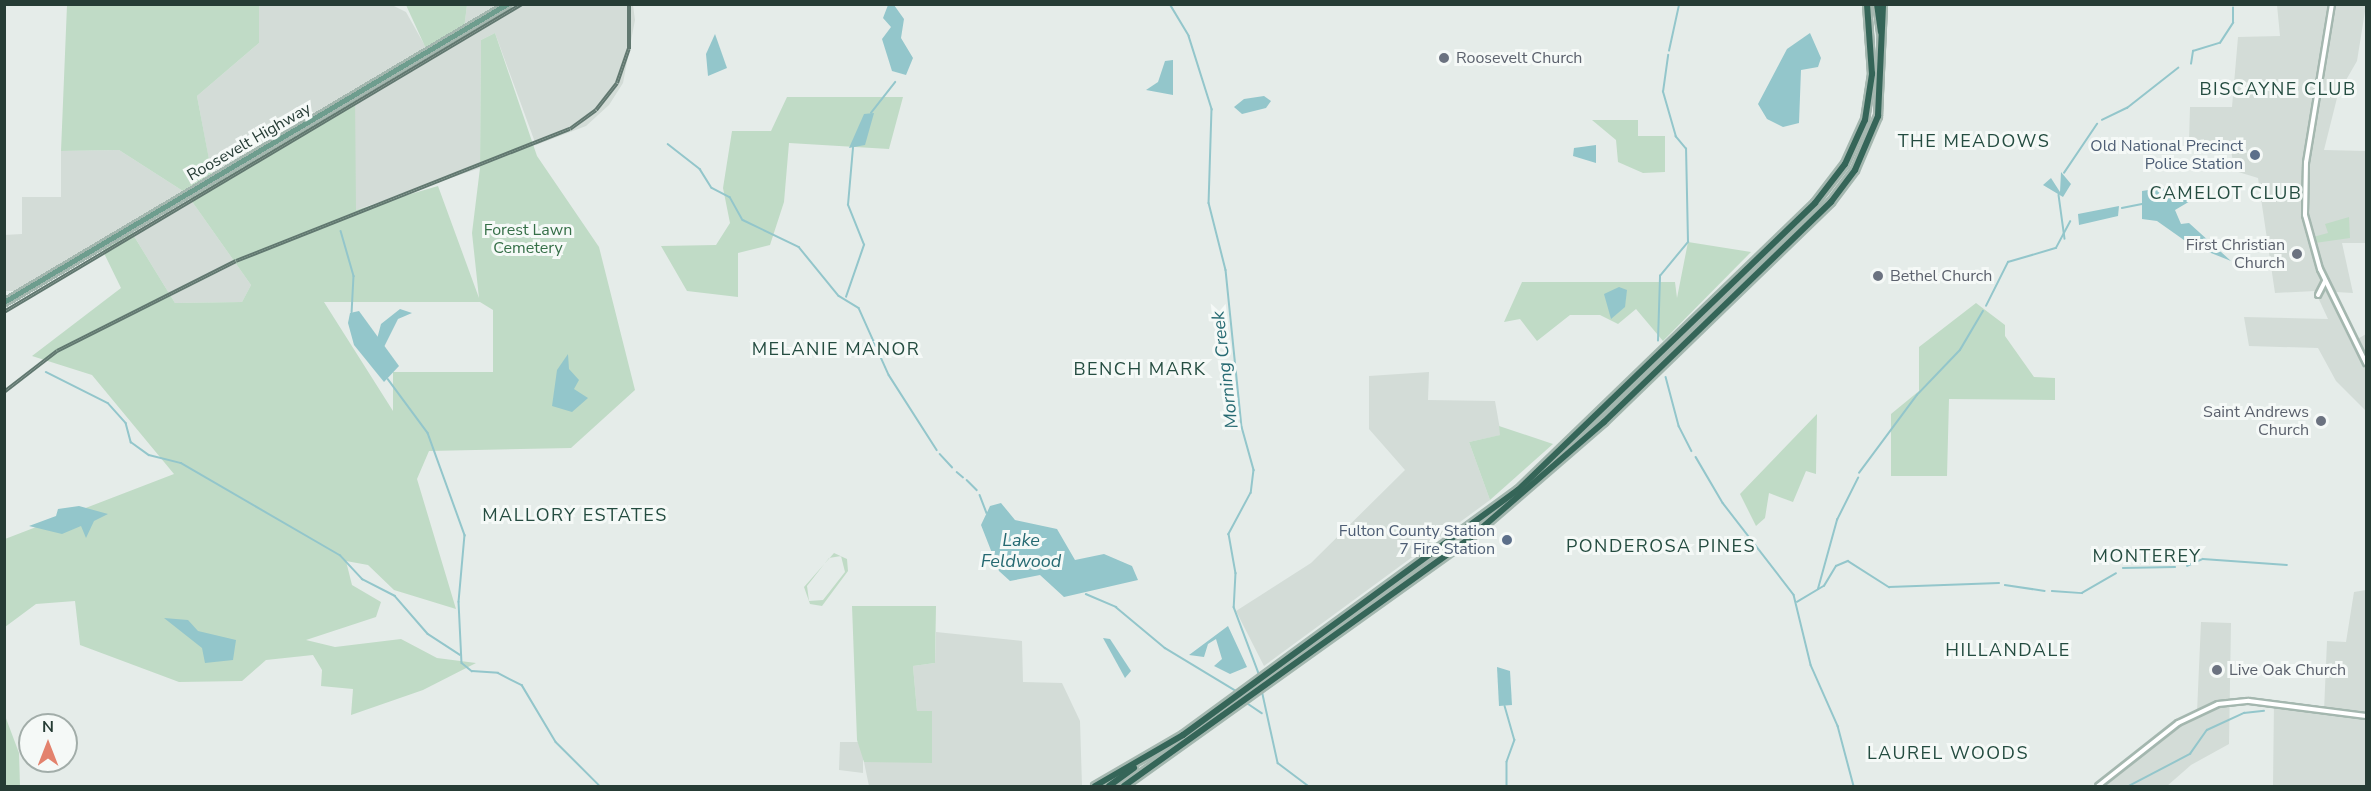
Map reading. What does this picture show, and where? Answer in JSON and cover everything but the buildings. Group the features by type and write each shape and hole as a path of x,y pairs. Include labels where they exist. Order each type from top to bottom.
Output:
{"highway":[{"path":"1109,786 1518,490 1811,207 1842,170 1863,127 1872,74 1866,4"},
{"path":"1877,4 1884,74"},
{"path":"1124,786 1470,538 1604,422 1839,193 1872,135 1884,74 1883,4"},
{"path":"1129,786 1181,744"},
{"path":"1095,786 1161,748"}],"main road":[{"name":"Roosevelt Highway","path":"4,302 507,4"},
{"path":"2332,4 2304,178 2309,236 2325,280 2367,363"},
{"path":"2318,295 2325,280"},
{"path":"2098,786 2178,723 2218,704 2250,701 2367,716"}],"shaded area":[{"path":"259,5 392,5 406,12 429,53 464,29 467,5 633,5 635,20 623,83 609,105 586,126 536,145 495,33 481,40 480,168 356,210 212,176 197,96 259,43"},
{"path":"2277,5 2366,5 2357,61 2338,94 2324,150 2366,151 2366,243 2342,243 2353,293 2336,292 2330,298 2351,343 2366,334 2366,411 2336,381 2318,348 2249,346 2244,317 2328,319 2315,291 2275,293 2258,178 2235,171 2229,141 2189,141 2190,107 2232,107 2238,37 2280,36"},
{"path":"119,150 186,193 251,285 242,302 175,303 129,228 22,291 5,291 4,235 22,234 22,197 61,197 61,151"},
{"path":"1429,372 1428,400 1495,401 1501,435 1469,442 1490,500 1264,666 1236,611 1311,563 1405,470 1369,429 1369,376"},
{"path":"2366,590 2366,786 2273,786 2274,702 2324,711 2327,641 2346,642 2354,592"},
{"path":"2201,622 2231,623 2229,744 2191,765 2167,786 2105,786 2197,712"},
{"path":"936,632 1022,641 1023,682 1062,683 1080,721 1082,786 869,786 864,762 932,762 863,760 863,773 839,770 840,742 889,742 932,711 917,711 913,666 935,663"}],"green space":[{"name":"Forest Lawn Cemetery","path":"67,5 259,5 259,43 197,96 212,175 355,94 356,210 438,186 479,298 472,233 480,168 481,40 495,33 537,156 599,247 635,390 571,448 429,451 417,479 456,609 394,590 368,565 346,561 352,585 381,602 376,617 306,640 335,647 401,639 437,658 476,663 423,690 351,715 353,689 321,686 322,670 313,655 266,660 242,681 179,682 80,645 75,601 36,604 5,627 5,539 174,474 92,375 32,356 121,288 100,245 129,228 175,303 242,302 251,285 186,193 119,150 61,151","holes":["324,302 480,302 493,310 493,372 393,372 393,411"]},
{"path":"406,5 467,5 464,29 428,53"},
{"path":"787,97 903,97 889,149 789,143 784,202 770,245 738,253 738,297 687,291 661,246 716,245 730,223 723,188 732,131 771,131"},
{"path":"1592,120 1638,120 1638,136 1665,136 1665,172 1643,173 1618,162 1616,140"},
{"path":"2349,217 2350,238 2315,243 2313,237 2328,233 2325,224"},
{"path":"1688,242 1751,252 1663,341 1636,309 1618,324 1600,315 1570,315 1537,341 1520,319 1504,322 1522,282 1675,282 1677,298"},
{"path":"1976,303 2005,325 2005,336 2034,377 2055,378 2055,400 1949,399 1947,476 1891,476 1891,414 1919,391 1919,347"},
{"path":"1817,414 1816,474 1806,471 1793,502 1769,493 1765,518 1756,526 1740,494"},
{"path":"1499,426 1553,444 1490,500 1469,442 1500,435"},
{"path":"834,553 841,556 830,558"},
{"path":"841,556 847,559 848,571 822,606 810,604 804,587 824,564 807,586 809,601 823,600 845,572"},
{"path":"852,606 936,606 935,663 913,666 917,711 932,711 932,763 864,762 857,740"},
{"path":"4,713 18,750 20,786 5,786"}],"water":[{"path":"888,5 894,5 904,19 901,38 913,58 906,75 892,71 882,39 891,27 883,18"},
{"path":"1810,33 1821,58 1818,67 1801,70 1799,123 1783,127 1767,119 1758,104 1787,49"},
{"path":"715,34 727,68 708,76 706,54"},
{"path":"1173,60 1173,95 1146,90 1158,82 1165,61"},
{"path":"1264,96 1271,101 1266,108 1242,114 1234,107 1244,99"},
{"path":"874,113 865,145 849,148 864,114"},
{"path":"1596,145 1596,163 1573,156 1574,148"},
{"path":"2061,172 2071,184 2063,197 2043,185 2051,178 2060,192"},
{"path":"2161,188 2197,197 2175,210 2181,224 2189,223 2231,261 2191,245 2157,221 2142,219 2142,191"},
{"path":"2119,206 2118,216 2079,225 2078,214"},
{"path":"1619,287 1627,290 1625,307 1611,319 1604,294"},
{"path":"400,309 412,313 398,319 384,347 377,339 381,324"},
{"path":"359,311 399,366 384,382 354,345 348,323 350,313"},
{"path":"568,354 569,369 579,380 574,389 588,398 572,412 552,406 557,370"},
{"name":"Lake Feldwood","path":"1001,503 1015,520 1057,529 1075,560 1104,554 1132,566 1138,580 1064,597 1040,575 1010,581 999,571 981,525 990,506"},
{"path":"79,506 108,514 94,521 86,538 81,526 62,534 29,526 56,516 58,509"},
{"path":"164,618 188,620 198,631 236,640 233,660 205,663 202,648"},
{"path":"1228,626 1247,667 1230,674 1214,666 1222,659 1216,639 1208,644 1204,657 1189,655"},
{"path":"1103,638 1110,639 1131,671 1125,678"},
{"path":"1497,667 1510,671 1512,705 1499,706"}],"waterway":[{"name":"Morning Creek","path":"1170,4 1189,36 1212,109 1209,203 1226,270 1242,427 1254,470 1251,493 1229,534 1236,573 1234,607 1260,676"},
{"path":"1669,51 1679,5"},
{"path":"2191,64 2193,51 2220,43 2233,23 2233,8"},
{"path":"1658,341 1660,276 1688,242 1686,149 1676,137 1663,92 1668,55"},
{"path":"2102,120 2127,108 2178,68"},
{"path":"871,113 895,82"},
{"path":"2064,173 2097,124"},
{"path":"668,144 700,169 712,188 730,197 743,220 799,247 839,296 859,308 889,375 937,450"},
{"path":"846,297 864,245 848,205 853,148"},
{"path":"2059,195 2065,239"},
{"path":"2122,208 2142,204"},
{"path":"1986,306 2008,262 2056,248 2070,222"},
{"path":"341,231 354,276 352,312"},
{"path":"1859,473 1917,395 1960,350 1983,311"},
{"path":"46,372 108,403 126,423 131,442 149,455 181,463 340,555 362,579 395,596 428,634 460,655"},
{"path":"1666,377 1679,426 1692,451"},
{"path":"388,379 428,433 465,535 459,602 462,663 472,671 498,673 522,685 556,742 600,786"},
{"path":"940,454 952,467"},
{"path":"1696,457 1723,503 1794,595 1811,665 1838,726 1854,786"},
{"path":"957,472 963,477"},
{"path":"1818,589 1837,520 1858,478"},
{"path":"967,480 977,490"},
{"path":"980,495 987,513"},
{"path":"2187,566 2203,559 2287,565"},
{"path":"1797,602 1824,586 1836,566 1848,561 1889,587 1999,583"},
{"path":"2123,568 2175,567"},
{"path":"2052,591 2082,593 2116,573"},
{"path":"2005,585 2045,591"},
{"path":"1086,594 1116,607 1165,648 1238,692"},
{"name":"Morning Creek","path":"1262,690 1278,763 1309,786"},
{"path":"1247,703 1262,713"},
{"path":"1505,706 1515,740 1507,762 1507,786"},
{"path":"2129,786 2190,754 2207,730 2244,713 2264,711"}],"railway":[{"path":"4,312 522,4"},
{"path":"4,392 57,351 236,261 570,129 596,110 617,83 629,49 629,4"}],"place":[{"name":"Roosevelt Church","path":"1444,58"},
{"name":"Old National Precinct Police Station","path":"2255,155"},
{"name":"First Christian Church","path":"2297,254"},
{"name":"Bethel Church","path":"1878,276"},
{"name":"Saint Andrews Church","path":"2321,421"},
{"name":"Fulton County Station 7 Fire Station","path":"1507,540"},
{"name":"Live Oak Church","path":"2217,670"}],"district":[{"name":"BISCAYNE CLUB","path":"2278,89"},
{"name":"THE MEADOWS","path":"1974,141"},
{"name":"CAMELOT CLUB","path":"2226,193"},
{"name":"MELANIE MANOR","path":"836,349"},
{"name":"BENCH MARK","path":"1140,369"},
{"name":"MALLORY ESTATES","path":"575,515"},
{"name":"PONDEROSA PINES","path":"1661,546"},
{"name":"MONTEREY","path":"2147,556"},
{"name":"HILLANDALE","path":"2008,650"},
{"name":"LAUREL WOODS","path":"1948,753"}]}
